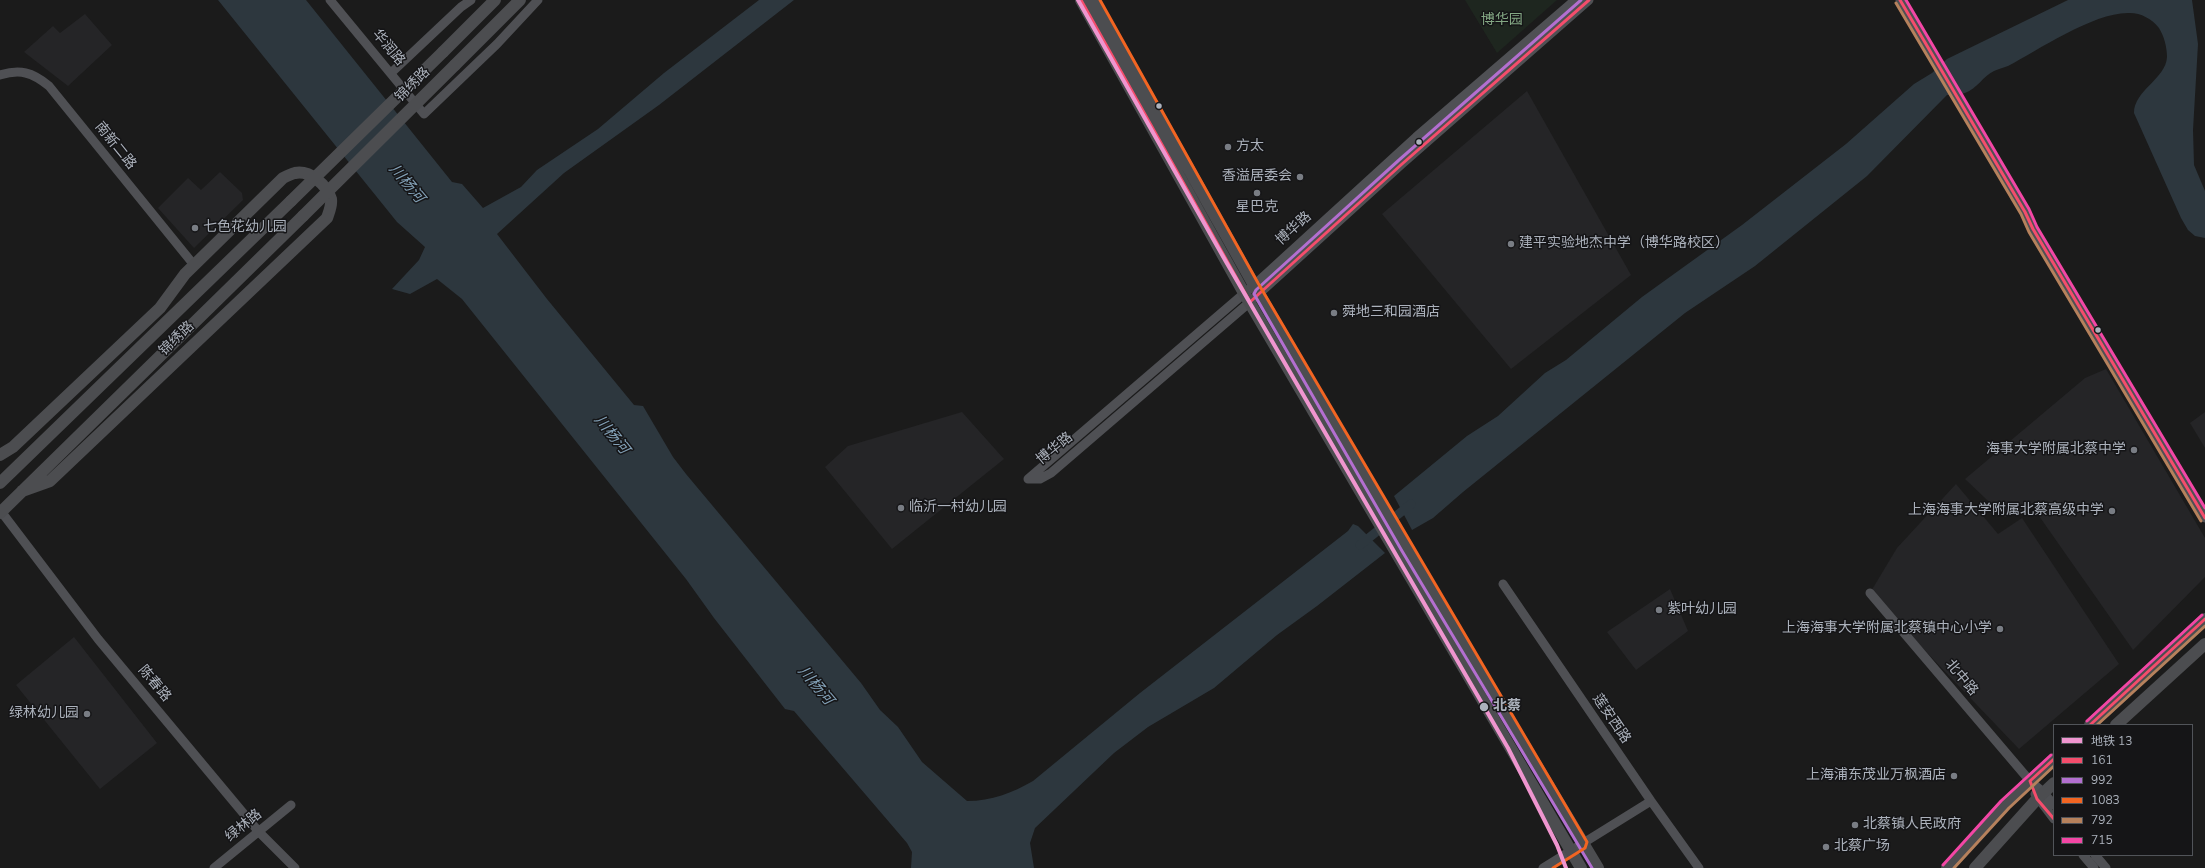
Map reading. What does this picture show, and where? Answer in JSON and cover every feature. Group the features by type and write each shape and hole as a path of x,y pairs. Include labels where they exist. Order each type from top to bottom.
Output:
{"main road":[{"name":"锦绣路","path":"0,483 291,201 495,0"},
{"name":"锦绣路","path":"0,512 303,216 520,0"},
{"path":"1081,0 1247,297 1370,496"},
{"path":"1094,0 1370,496 1581,868"},
{"name":"锦绣路","path":"0,454 13,447 160,308 194,265 283,178 296,173 309,175 317,179 331,199 331,209 327,218 50,481 22,491"},
{"path":"1402,551 1598,868"},
{"path":"2091,724 2205,619"},
{"path":"2117,724 2205,644"},
{"path":"1947,868 2030,781 2053,760"},
{"path":"1975,868 2053,783"}],"street":[{"name":"华润路","path":"330,0 424,114 497,44 538,0"},
{"path":"391,73 461,7 472,0"},
{"name":"博华路","path":"1256,289 1416,137 1574,0"},
{"name":"博华路","path":"1247,297 1028,479 1040,479 1051,473 1256,289 1402,164 1588,0"},
{"path":"1900,0 2026,212 2033,230 2092,331 2205,518"},
{"name":"南新二路","path":"0,75 15,71 37,76 49,86 194,265"},
{"name":"陈春路","path":"0,512 98,639 259,832 295,868"},
{"name":"莲安西路","path":"1503,584 1650,801 1699,868"},
{"name":"北中路","path":"1870,593 2030,781 2053,817"},
{"name":"北中路","path":"2040,796 2053,804"},
{"path":"1543,868 1650,801"},
{"name":"绿林路","path":"214,868 291,805"},
{"path":"2084,856 2094,868"},
{"path":"2096,856 2106,868"}],"shaded area":[{"path":"85,14 112,45 68,86 24,52 53,26 60,33"},
{"name":"建平实验地杰中学（博华路校区）","path":"1527,91 1631,275 1511,369 1382,214"},
{"name":"七色花幼儿园","path":"220,172 242,193 243,200 194,248 158,208 188,178 201,190"},
{"name":"上海海事大学附属北蔡高级中学","path":"2106,369 2205,538 2205,577 2133,650 2032,506 2005,517 1965,479 2085,378"},
{"name":"临沂一村幼儿园","path":"962,412 1004,459 892,549 825,467 848,446"},
{"path":"2205,412 2205,448 2190,423"},
{"name":"上海海事大学附属北蔡镇中心小学","path":"1956,484 1998,534 2022,518 2119,664 2019,749 1870,593 1897,548"},
{"name":"紫叶幼儿园","path":"1670,589 1688,631 1636,670 1607,632"},
{"name":"绿林幼儿园","path":"74,637 157,743 100,789 16,685"}],"green space":[{"name":"博华园","path":"1465,0 1557,0 1497,53"}],"water":[{"name":"川杨河","path":"218,0 306,0 452,182 462,184 483,208 521,187 537,170 598,129 664,73 759,0 794,0 659,105 564,173 497,234 547,299 634,405 643,406 673,457 686,474 861,683 880,710 898,727 922,762 967,801 985,800 1002,796 1033,781 1140,693 1348,531 1353,524 1358,526 1385,553 1277,635 1214,688 1148,727 1114,753 1035,828 1030,843 1034,868 911,868 912,852 907,843 794,711 785,709 714,618 686,579 462,299 437,279 410,294 392,289 419,260 425,247 397,222"},
{"path":"2068,0 2192,0 2198,44 2193,130 2194,165 2205,191 2205,238 2195,236 2188,230 2181,218 2134,113 2135,105 2139,98 2165,65 2167,57 2164,38 2161,31 2153,22 2138,14 2116,14 2101,18 2068,33 2008,66 1990,73 1977,86 1965,93 1947,95 1867,176 1755,266 1685,313 1463,492 1433,518 1412,530 1394,496 1467,436 1498,416 1545,373 1566,360 1642,297 1742,225 1846,144 1914,84 1932,73 1947,59"}],"waterway":[{"path":"1360,545 1411,504"}],"metro line":[{"name":"13","path":"1078,0 1225,260 1508,748 1557,845 1566,868"}],"transit line":[{"name":"161","path":"1081,0 1250,302 1402,164 1589,0"},
{"name":"1083","path":"1100,0 1258,283 1587,842 1585,848 1553,868"},
{"name":"992","path":"1581,0 1399,160 1256,290 1254,294 1402,551 1592,868"},
{"name":"161","path":"1900,0 2025,212 2033,229 2205,518"},
{"name":"715","path":"1906,0 2029,209 2037,227 2205,508"},
{"name":"792","path":"1896,3 2021,214 2029,232 2201,521"},
{"name":"715","path":"2087,721 2202,615"},
{"name":"161","path":"2091,724 2205,619"},
{"name":"792","path":"2098,724 2205,626"},
{"name":"715","path":"1943,865 2001,801 2051,755"},
{"name":"161","path":"2053,760 2030,781 2037,799 2053,818"},
{"name":"792","path":"1954,868 2009,808 2053,767"}],"place":[{"name":"方太","path":"1228,147"},
{"name":"香溢居委会","path":"1300,177"},
{"name":"星巴克","path":"1257,193"},
{"name":"七色花幼儿园","path":"195,228"},
{"name":"建平实验地杰中学（博华路校区）","path":"1511,244"},
{"name":"舜地三和园酒店","path":"1334,313"},
{"name":"海事大学附属北蔡中学","path":"2134,450"},
{"name":"临沂一村幼儿园","path":"901,508"},
{"name":"上海海事大学附属北蔡高级中学","path":"2112,511"},
{"name":"紫叶幼儿园","path":"1659,610"},
{"name":"上海海事大学附属北蔡镇中心小学","path":"2000,629"},
{"name":"北蔡","path":"1484,707"},
{"name":"绿林幼儿园","path":"87,714"},
{"name":"上海浦东茂业万枫酒店","path":"1954,776"},
{"name":"北蔡镇人民政府","path":"1855,825"},
{"name":"北蔡广场","path":"1826,847"}]}
